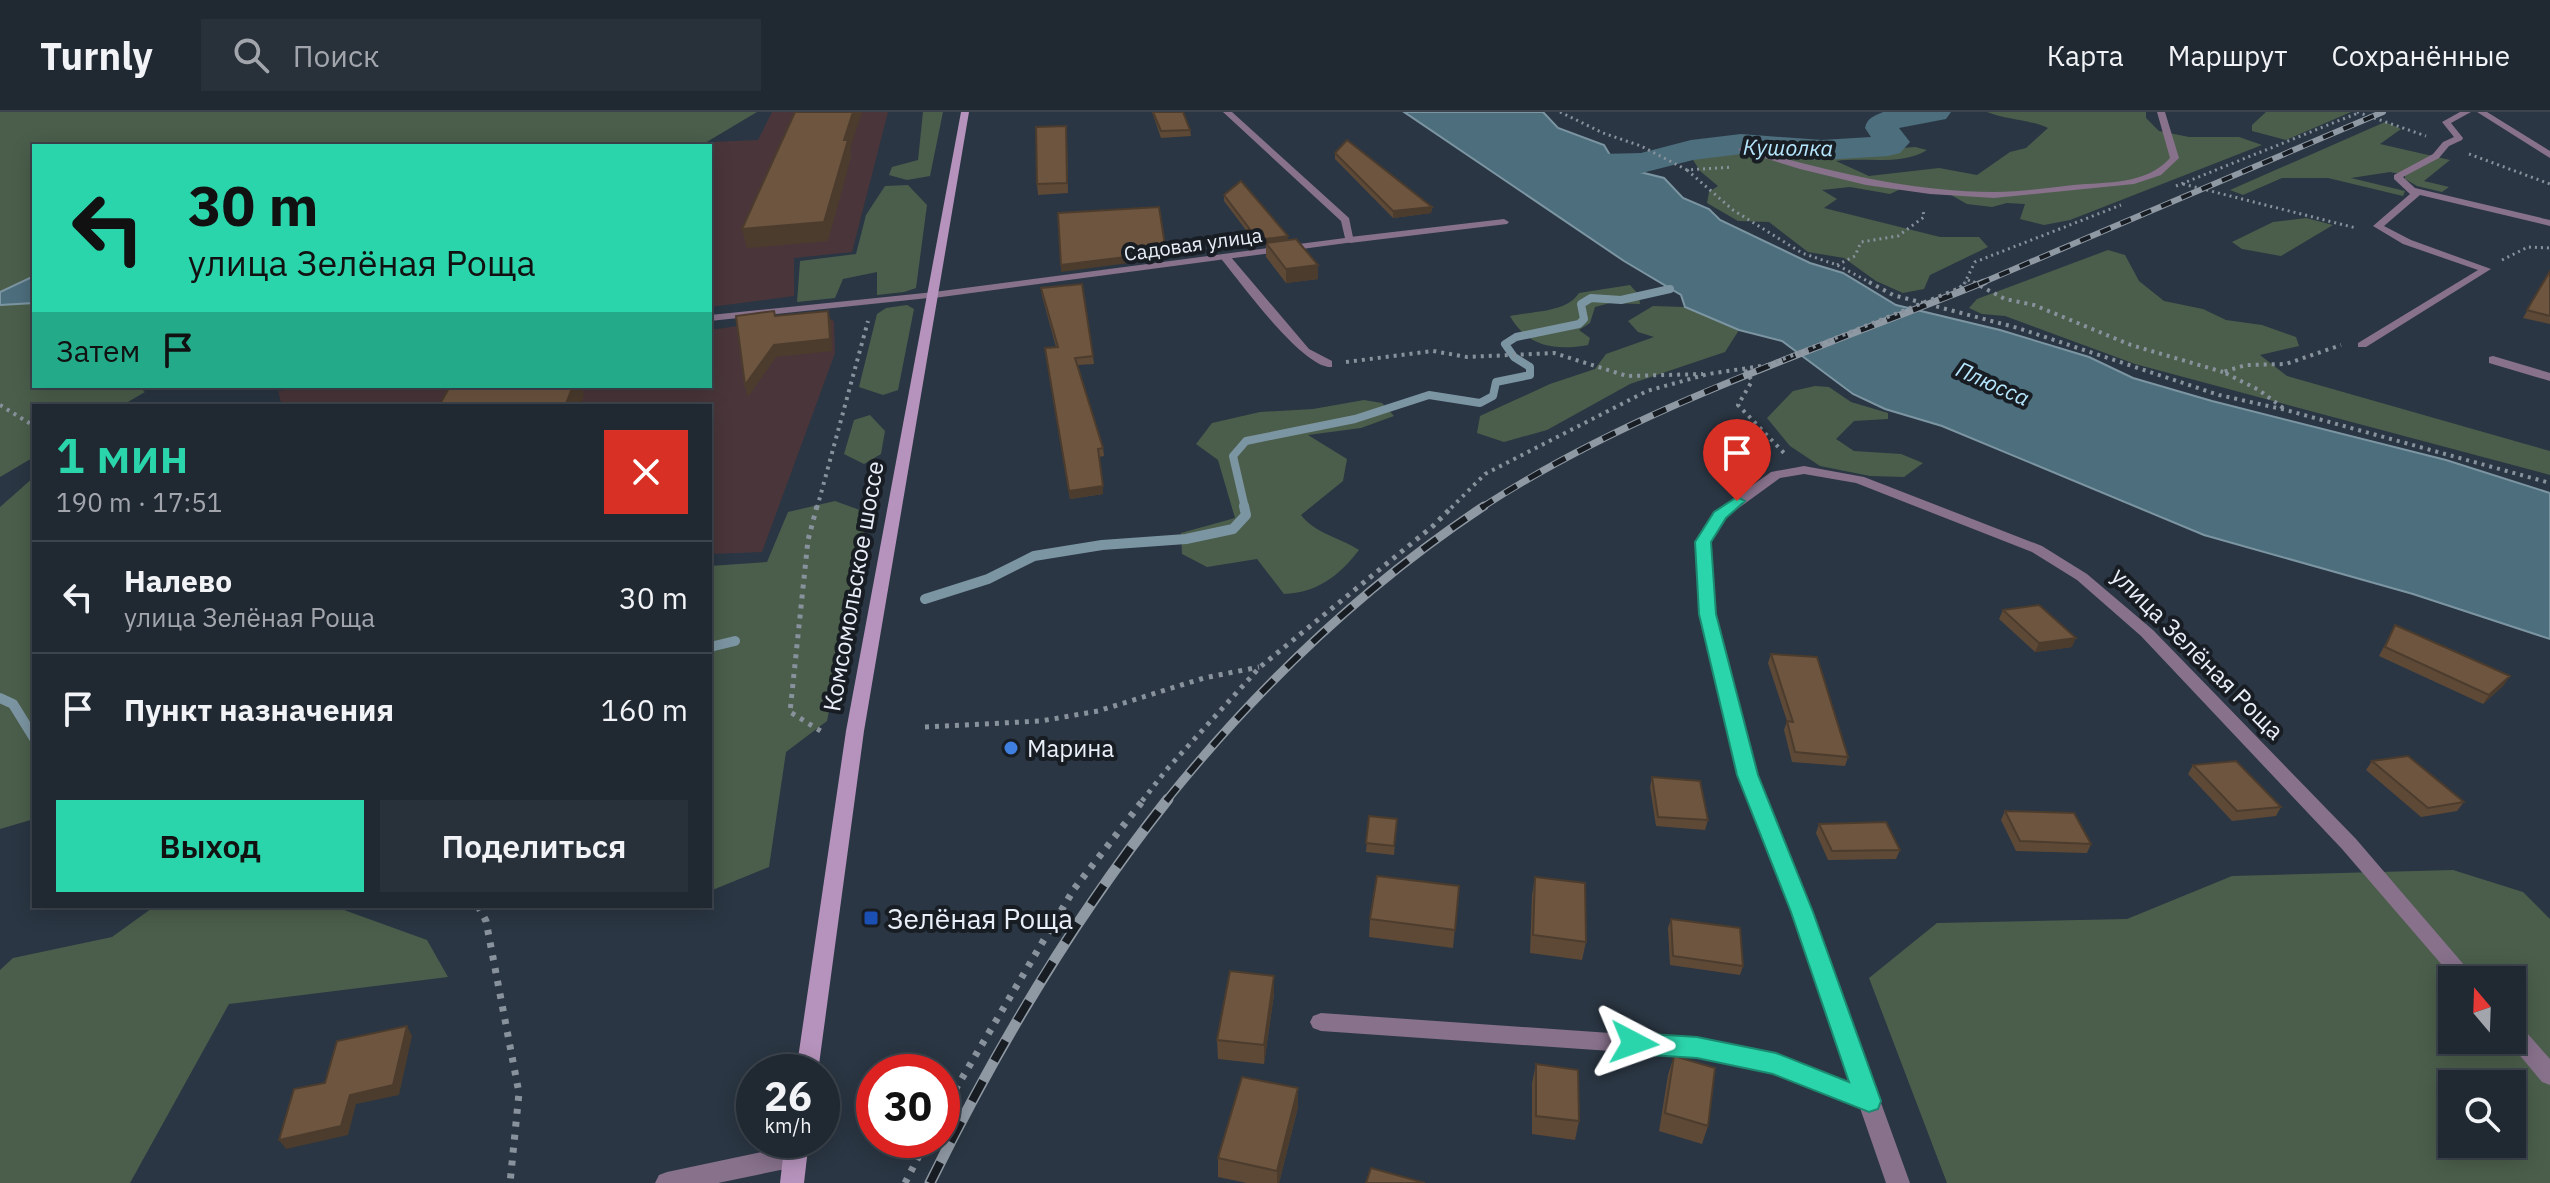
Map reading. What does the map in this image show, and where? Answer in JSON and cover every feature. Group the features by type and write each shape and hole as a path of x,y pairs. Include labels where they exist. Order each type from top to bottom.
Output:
{"main road":[{"name":"Комсомольское шоссе","path":"810,1054 855,731 965,112"},
{"path":"792,1183 795,1158"}],"street":[{"path":"1227,112 1346,220 1350,240"},
{"path":"1742,150 1798,167 1904,189 1996,195 2115,184 2150,177 2168,168 2175,158 2161,112"},
{"path":"2467,112 2446,122 2459,138 2446,144 2436,156 2397,177 2415,191 2550,223"},
{"path":"2481,112 2550,155"},
{"path":"2415,191 2416,194 2378,226 2384,232 2486,269"},
{"name":"Садовая улица","path":"712,318 934,295 1504,222"},
{"path":"1226,258 1305,351 1328,364"},
{"path":"2362,345 2486,269"},
{"path":"2493,360 2550,377"},
{"name":"улица Зелёная Роща","path":"1898,1183 1802,912 1747,775 1707,614 1703,542 1720,515 1776,475 1804,470 1859,480 2037,549 2082,577 2147,633 2339,833 2455,966"},
{"path":"1321,1022 1697,1048 1776,1063 1869,1101"},
{"path":"2526,1047 2550,1075"},
{"path":"667,1183 759,1158"}],"path":[{"path":"1560,112 1671,161 1687,170 1733,210 1802,253 1837,265 1893,295 2018,328 2219,395 2286,410 2550,483"},
{"path":"1328,364 1433,351 1467,357 1518,352 1554,353 1627,376 1672,372 1708,374 1768,365 1960,288 1968,280 1975,262 2148,194 2183,184 2358,113"},
{"path":"1687,170 1732,168"},
{"path":"2148,194 2150,177"},
{"path":"2183,184 2361,230 2384,232"},
{"path":"1837,265 1855,256 1861,242 1898,236 1924,217 1922,208 1904,189"},
{"path":"2486,269 2528,247 2550,248"},
{"path":"1968,280 2005,299 2034,305 2131,345 2223,372 2259,390 2286,410"},
{"path":"824,733 790,712 808,540 873,302"},
{"path":"2223,372 2237,364 2288,364 2329,345 2362,345"},
{"path":"1745,370 1752,381 1738,405 1750,414 1776,446 1804,470"},
{"path":"960,1079 1074,889 1168,768 1260,667 1433,526 1485,474 1647,391 1708,374"},
{"path":"0,405 32,425"},
{"path":"925,727 1041,721 1098,711 1204,678 1260,667"},
{"path":"479,908 486,921 519,1093 510,1183"},
{"path":"905,1183 918,1158"}],"shaded area":[{"path":"772,112 888,112 852,252 794,258 794,296 712,307 710,144 758,140"},
{"path":"820,314 834,321 835,353 762,552 712,554 712,404 281,404 278,391 300,388 712,388 712,330"}],"green space":[{"path":"0,112 757,112 703,144 32,144 32,388 140,388 145,392 124,404 32,404 32,458 0,477"},
{"path":"923,112 943,112 930,176 907,180 889,175 892,167 918,160"},
{"path":"1987,112 2146,112 2146,118 2159,131 2189,137 2239,137 2262,145 2070,220 2044,225 2020,219 2025,204 2007,203 1992,207 1967,204 1944,191 1907,186 1890,194 1850,187 1822,190 1837,199 1824,208 1940,237 1979,237 1988,247 1930,275 1924,289 1903,293 1876,281 1844,258 1808,252 1769,222 1738,221 1707,203 1709,192 1718,186 1700,171 1690,155 1711,155 1725,149 1827,154 1915,147 1927,150 1906,158 1836,161 1869,176 1939,168 1977,175 2010,152 2026,148 2048,128"},
{"path":"2266,112 2351,112 2286,140 2252,131 2252,125"},
{"path":"2385,122 2401,129 2380,144 2450,160 2424,181 2449,187 2442,192 2417,186 2405,179 2405,175 2390,172 2351,178 2405,191 2403,196 2328,178 2282,178 2243,195 2230,190"},
{"path":"908,185 927,205 916,288 877,295 877,272 843,279 835,298 797,302 800,261 856,254 866,215 885,186"},
{"path":"2306,218 2333,225 2281,256 2242,249 2232,242 2273,222"},
{"path":"2108,250 2125,255 2139,281 2164,301 2203,309 2226,320 2262,325 2296,337 2299,346 2260,355 2287,376 2550,451 2550,475 2135,364 2005,316 1982,314 1969,308 1977,299"},
{"path":"1630,285 1639,295 1640,304 1610,303 1595,307 1590,323 1579,330 1590,338 1588,345 1553,347 1543,344 1525,334 1510,316 1557,308 1573,300 1579,293"},
{"path":"907,305 914,309 898,390 883,395 859,387 877,314 886,308"},
{"path":"1653,306 1685,307 1739,330 1725,352 1630,384 1547,430 1504,442 1477,433 1480,416 1550,384 1595,369 1606,354 1654,337 1638,332 1628,321"},
{"path":"1815,386 1829,387 1851,402 1888,413 1888,419 1854,421 1836,439 1854,451 1901,454 1923,463 1904,477 1870,476 1820,466 1790,446 1767,418 1793,391"},
{"path":"1364,400 1382,403 1394,416 1361,428 1308,435 1347,459 1343,481 1301,515 1321,531 1359,550 1336,575 1307,590 1284,594 1257,559 1207,567 1182,554 1181,533 1235,518 1218,460 1196,444 1212,423 1260,412 1313,409"},
{"path":"870,415 885,431 881,454 864,464 844,454 854,420"},
{"path":"32,479 32,820 0,829 0,507"},
{"path":"835,501 868,513 827,721 786,752 769,867 712,890 712,566 767,562 788,512"},
{"path":"2453,870 2523,892 2550,919 2550,1183 1947,1183 1869,978 1937,923 2127,919 2232,876"},
{"path":"152,908 339,908 427,940 448,977 229,1004 130,1183 0,1183 0,970 13,958 112,937"}],"water":[{"name":"Плюсса","path":"1404,112 1543,112 1558,128 1604,145 1610,155 1642,163 1632,170 1664,178 1683,198 1709,209 1720,220 1810,263 1843,273 1896,305 2000,330 2089,357 2133,378 2212,401 2446,460 2550,493 2550,639 2413,594 2204,535 1942,426 1885,409 1853,394 1782,341 1739,330 1685,307 1681,295 1624,261"},
{"path":"32,277 32,303 0,305 0,292"}],"building":[{"path":"795,112 853,112 824,222 742,229"},
{"path":"1153,112 1183,112 1190,130 1161,131"},
{"path":"1066,126 1067,183 1037,184 1036,127"},
{"path":"1347,140 1432,207 1393,211 1335,153"},
{"path":"1241,181 1288,236 1258,240 1224,195"},
{"path":"1159,207 1166,252 1061,265 1058,213"},
{"path":"1296,239 1318,265 1286,269 1266,243"},
{"path":"2550,271 2550,316 2527,310"},
{"path":"1082,284 1093,356 1075,358 1103,448 1098,449 1103,486 1069,491 1045,348 1058,347 1041,288"},
{"path":"774,311 775,316 828,311 830,339 774,345 745,385 736,316"},
{"path":"449,388 572,388 566,404 440,404"},
{"path":"2039,605 2076,638 2039,643 2003,610"},
{"path":"2395,625 2510,676 2489,695 2385,647"},
{"path":"1771,654 1817,657 1848,757 1795,752 1787,721 1793,722"},
{"path":"2408,756 2464,802 2428,808 2372,761"},
{"path":"2236,761 2281,807 2237,811 2193,765"},
{"path":"1652,777 1700,781 1708,820 1658,817"},
{"path":"2005,811 2074,813 2091,844 2020,841"},
{"path":"1369,816 1397,819 1394,846 1366,843"},
{"path":"1886,822 1900,850 1832,851 1819,824"},
{"path":"1377,876 1459,886 1455,930 1370,919"},
{"path":"1535,877 1585,883 1586,942 1533,935"},
{"path":"1671,919 1740,928 1743,966 1673,956"},
{"path":"1230,971 1274,976 1264,1045 1217,1040"},
{"path":"407,1026 393,1085 350,1095 341,1126 279,1140 294,1089 325,1083 337,1041"},
{"path":"1674,1056 1715,1068 1708,1126 1665,1113"},
{"path":"1536,1064 1578,1070 1579,1121 1536,1116"},
{"path":"1242,1077 1298,1088 1277,1171 1218,1158"},
{"path":"1371,1168 1425,1183 1366,1183"}],"waterway":[{"name":"Кушолка","path":"1560,165 1642,163 1691,150 1741,144 1822,150 1888,146 1893,142 1881,128 1882,124 1898,117 1935,112"},
{"path":"1245,508 1233,456 1246,441 1355,419 1429,395 1480,403 1493,396 1496,382 1530,375 1530,367 1514,357 1505,344 1516,337 1579,324 1584,319 1581,304 1591,298 1621,300 1670,289"},
{"path":"925,599 988,579 1034,556 1102,545 1186,539 1233,529 1246,515 1244,506"},
{"path":"712,647 735,641"},
{"path":"0,698 13,704 32,735"}],"railway":[{"path":"1981,283 2383,112"},
{"path":"1482,507 1540,472 1663,410 1981,283"},
{"path":"1166,801 1237,718 1314,641 1396,570 1482,507"},
{"path":"930,1183 982,1082 1038,985 1100,890 1168,799"}],"place":[{"name":"Марина","path":"1011,748"},
{"name":"Зелёная Роща","path":"871,918"}],"route":[{"path":"1634,1043 1697,1048 1776,1063 1869,1101 1802,912 1747,775 1707,614 1703,542 1720,515 1737,501"}]}
